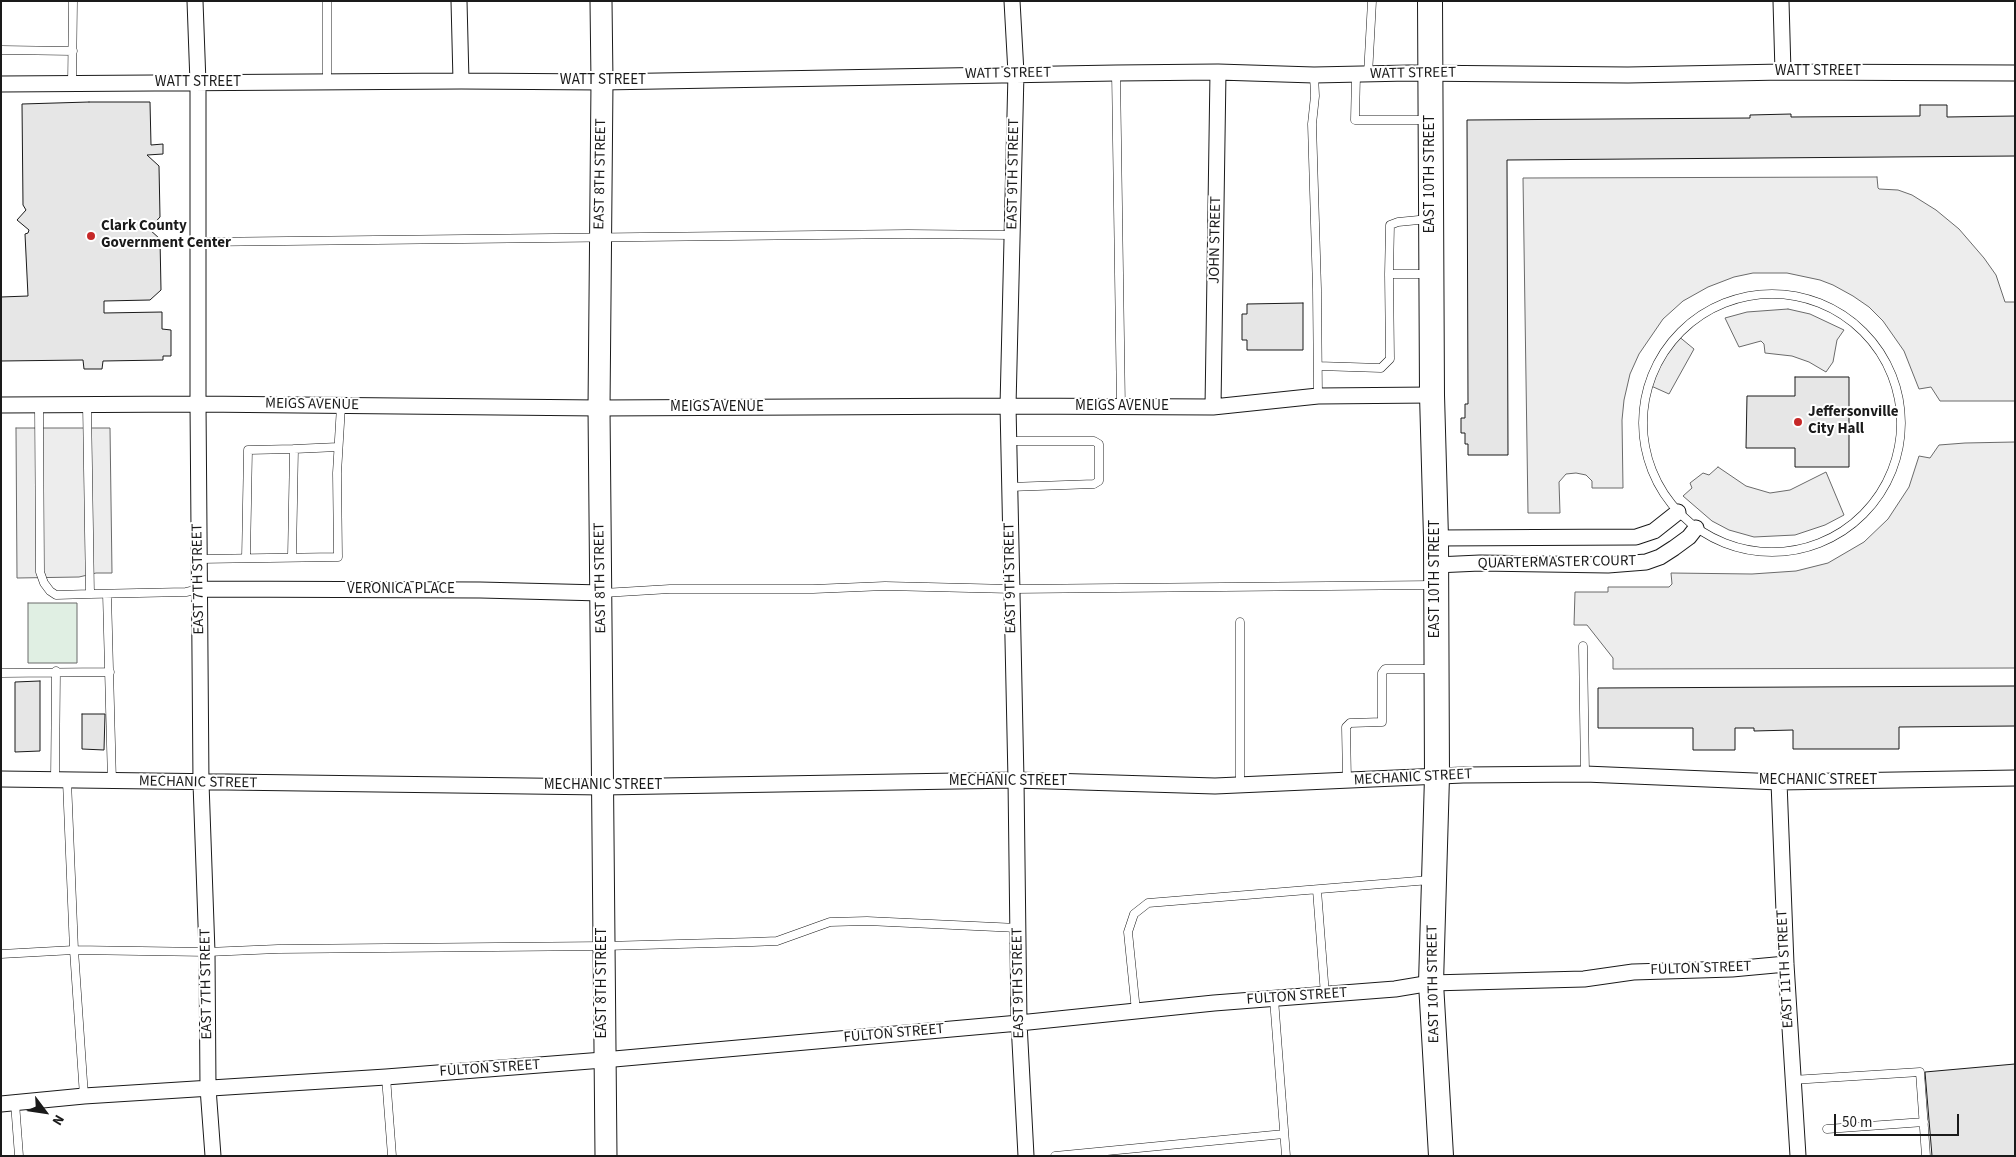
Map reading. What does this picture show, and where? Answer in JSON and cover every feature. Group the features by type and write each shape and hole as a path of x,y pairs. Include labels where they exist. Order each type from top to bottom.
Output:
{"main road":[{"name":"EAST 8TH STREET","path":"601,1 599,408 606,1156"},
{"name":"EAST 10TH STREET","path":"1430,1 1432,395 1436,538 1437,777 1431,984 1441,1156"}],"street":[{"name":"EAST 7TH STREET","path":"196,1 201,783 207,952 208,1088 213,1156"},
{"path":"459,1 461,81"},
{"name":"EAST 9TH STREET","path":"1012,1 1016,73 1008,441 1016,780 1019,1023 1026,1156"},
{"path":"1781,1 1783,72"},
{"name":"WATT STREET","path":"1,84 602,82 1116,72 1218,72 1314,76 1431,73 1628,75 1783,72 2015,73"},
{"name":"JOHN STREET","path":"1213,407 1218,72"},
{"name":"MEIGS AVENUE","path":"1,406 198,404 599,408 1213,407 1318,396 1432,395"},
{"name":"QUARTERMASTER COURT","path":"1436,538 1636,537 1654,531 1678,512"},
{"name":"QUARTERMASTER COURT","path":"1436,575 1480,563 1625,564 1646,562 1660,557 1674,548 1689,537 1696,528"},
{"name":"VERONICA PLACE","path":"200,590 470,590 602,593"},
{"name":"MECHANIC STREET","path":"1,779 112,782 603,787 1016,780 1240,786 1437,777 1584,774 1779,782 2015,778"},
{"name":"EAST 11TH STREET","path":"1779,782 1786,964 1798,1156"},
{"name":"FULTON STREET","path":"8,1104 84,1096 386,1077 604,1060 1395,989 1431,984 1584,979 1633,972 1732,969 1786,964"}],"lane":[{"path":"72,84 73,1"},
{"path":"327,1 327,82"},
{"path":"1372,1 1355,120 1431,120"},
{"path":"1,50 73,51"},
{"path":"1116,72 1121,407"},
{"path":"1314,76 1315,96 1312,124 1318,396"},
{"path":"1318,366 1381,368 1390,359 1390,225 1398,222 1432,219"},
{"path":"198,242 908,234 1012,235"},
{"path":"1389,274 1431,274"},
{"path":"1771,293 1796,295 1821,302 1843,313 1863,329 1879,348 1892,370 1899,395 1902,420 1900,444 1894,468 1883,490 1851,526 1830,539 1807,548 1783,552 1760,552 1738,548 1716,540 1696,528 1678,512 1663,493 1651,470 1645,446 1643,421 1645,396 1653,372 1665,350 1681,331 1700,315 1722,303 1747,295 1771,293"},
{"path":"87,405 90,594"},
{"path":"39,406 40,572 44,583 50,591 56,595 186,592 200,590"},
{"path":"199,559 292,556 338,557 336,506 341,406"},
{"path":"1008,441 1094,440 1099,444 1098,481 1094,484 1009,487"},
{"path":"246,558 248,450 338,447"},
{"path":"292,556 294,449"},
{"path":"602,593 670,589 813,589 885,586 1012,589 1436,575"},
{"path":"107,594 112,782"},
{"path":"1240,622 1240,786"},
{"path":"1583,646 1584,774"},
{"path":"1347,781 1346,727 1350,723 1382,722 1382,673 1385,669 1436,669"},
{"path":"56,671 61,781 84,1096"},
{"path":"1,672 110,672"},
{"path":"1136,1011 1128,932 1134,914 1148,903 1435,879"},
{"path":"1317,890 1325,995"},
{"path":"1,954 74,950 207,952 278,949 604,946 777,941 830,922 867,921 1018,928"},
{"path":"1274,999 1286,1156"},
{"path":"1792,1080 1920,1072 1926,1156"},
{"path":"386,1077 392,1156"},
{"path":"8,1104 19,1156"},
{"path":"1827,1128 1924,1122"},
{"path":"1055,1156 1284,1134"}],"green space":[{"path":"28,603 77,603 77,663 28,663"}],"shaded area":[{"path":"1877,177 1879,189 1898,190 1912,195 1936,210 1959,229 1996,275 2005,302 2015,302 2015,401 1940,401 1931,387 1919,389 1904,351 1883,321 1869,307 1833,285 1820,280 1787,273 1753,273 1734,277 1708,287 1683,301 1663,319 1639,354 1630,374 1624,400 1622,420 1623,488 1592,488 1592,481 1586,475 1566,474 1559,482 1560,513 1528,513 1523,178"},
{"path":"1788,309 1810,314 1844,330 1837,340 1833,362 1826,372 1809,362 1792,356 1765,353 1764,344 1761,341 1739,347 1725,318 1747,312"},
{"path":"1677,335 1694,349 1669,394 1649,385 1653,372 1665,350"},
{"path":"16,428 110,428 112,573 96,573 79,577 17,578"},
{"path":"2015,442 2015,668 1613,669 1613,658 1587,625 1574,625 1575,592 1608,592 1608,587 1669,587 1672,584 1671,573 1752,574 1796,571 1828,563 1864,542 1888,519 1909,487 1919,456 1930,458 1939,445"},
{"path":"1718,467 1746,486 1770,493 1790,490 1826,472 1844,515 1825,525 1795,535 1754,537 1729,530 1712,521 1683,496 1692,488 1690,483 1703,473 1709,475"}],"building":[{"name":"Clark County Government Center","path":"150,102 151,145 163,144 163,154 147,155 159,166 160,217 149,229 160,239 161,290 150,300 104,301 104,313 162,312 162,329 171,330 171,356 163,356 163,360 103,361 102,369 84,369 83,360 1,361 1,297 28,296 25,234 29,230 17,220 26,210 23,205 22,104"},
{"path":"1920,105 1947,105 1947,117 2015,116 2015,156 1507,160 1508,455 1468,455 1465,433 1461,433 1461,418 1465,418 1465,404 1468,404 1467,120 1750,118 1750,115 1791,114 1791,117 1920,116"},
{"path":"1303,303 1303,350 1247,350 1247,340 1242,340 1242,314 1247,314 1247,304"},
{"name":"Jeffersonville City Hall","path":"1795,377 1849,377 1849,467 1795,467 1795,448 1746,448 1747,396 1795,396"},
{"path":"40,681 40,751 15,752 15,682"},
{"path":"2015,686 2015,726 1899,727 1899,749 1793,749 1793,730 1754,731 1754,728 1735,728 1735,750 1693,750 1693,728 1598,728 1598,688"},
{"path":"82,714 105,714 104,750 82,749"},
{"path":"2015,1064 2015,1156 1932,1156 1925,1072"}],"place":[{"name":"Clark County Government Center","path":"91,236"},
{"name":"Jeffersonville City Hall","path":"1798,422"}]}
